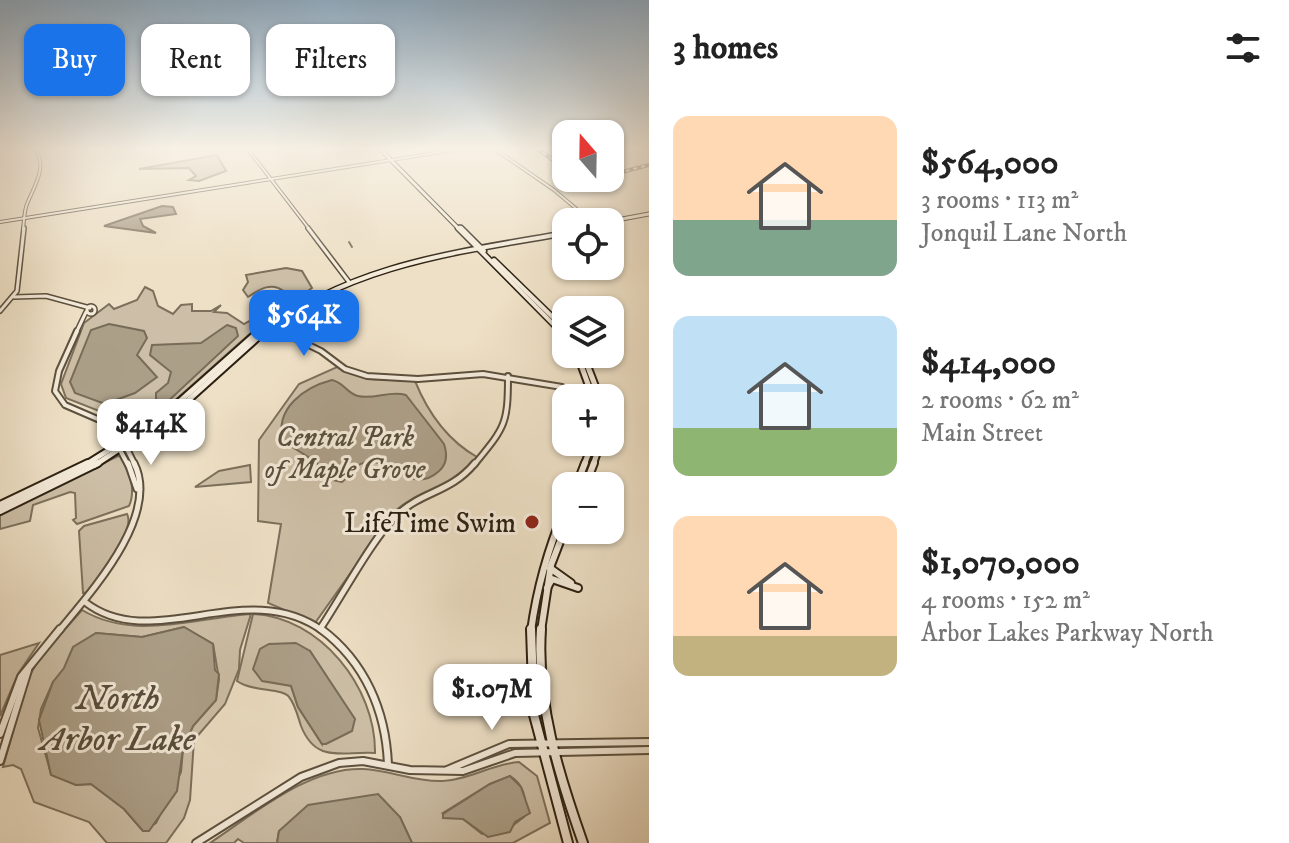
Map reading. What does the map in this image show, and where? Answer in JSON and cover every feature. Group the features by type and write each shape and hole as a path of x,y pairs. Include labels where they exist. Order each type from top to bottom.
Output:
{"main road":[{"path":"418,187 552,317"},
{"path":"420,187 480,249"},
{"path":"624,220 649,215"},
{"path":"449,221 460,227"},
{"path":"0,508 123,446 181,402 270,324 307,298 348,281 552,234"},
{"path":"544,310 552,320"},
{"path":"552,535 544,551 531,606 529,659 541,748 568,843"},
{"path":"558,544 549,565 540,611 540,670 554,749 583,843"},
{"path":"540,611 550,580 578,588 552,572 549,565"}],"street":[{"path":"0,311 14,297 26,205 36,187"},
{"path":"0,222 215,187"},
{"path":"274,187 348,281"},
{"path":"550,187 574,208"},
{"path":"0,734 13,693 28,667 103,582 125,544 137,490 123,446 104,420 65,405 55,391 59,371 86,311 46,296 14,297"},
{"path":"270,324 354,373 377,378 418,379 469,374 508,376 552,385"},
{"path":"320,629 395,516 415,501 460,481 500,433 508,417 508,376"},
{"path":"85,602 98,612 136,622 218,611 278,609 320,629 350,658 374,696 387,727 388,765"},
{"path":"0,761 14,704 28,667"},
{"path":"554,749 649,742"},
{"path":"196,843 313,771 351,761 463,771 515,753 541,748 649,750"}],"green space":[{"path":"286,268 302,271 312,288 267,319 261,316 284,301 285,292 271,287 248,297 243,290 248,282 246,275"},
{"path":"145,287 153,291 158,306 173,314 181,305 192,304 192,311 211,311 221,305 214,312 227,313 244,324 253,319 261,324 172,403 128,434 107,414 66,398 61,384 84,323 109,304 114,309 137,300"},
{"name":"Central Park of Maple Grove","path":"337,367 369,379 415,381 440,425 477,457 455,476 394,512 315,623 268,603 281,524 258,521 259,440 299,384"},
{"path":"120,455 131,480 129,506 77,524 73,520 76,518 75,493 70,492 33,505 30,521 0,529 0,514"},
{"path":"250,465 251,482 195,487 219,471"},
{"path":"127,514 126,531 116,553 89,592 83,593 79,531 84,526"},
{"path":"82,610 102,619 143,626 251,614 240,650 239,669 225,704 194,740 190,800 184,818 166,843 107,843 89,822 34,802 21,769 13,765 3,767 29,676 42,655","holes":["184,627 213,644 219,679 216,700 193,726 183,749 181,772 156,823 143,831 124,809 91,784 76,785 51,774 38,728 41,709 53,682 96,633 142,637"]},
{"path":"253,614 278,618 300,628 340,660 355,681 373,728 375,753 322,751 307,738 293,703 286,694 237,681","holes":["310,651 327,677 322,744 298,707 291,686 285,682"]},
{"path":"39,643 18,674 0,716 0,655"},
{"path":"519,762 537,776 550,823 513,843 412,843 400,817 279,831 277,843 244,843 238,839 234,843 210,843 282,794 342,770 383,771 442,781","holes":["510,776 519,784 525,799 524,817 512,826 482,834 463,819 443,813 490,784"]}],"water":[{"path":"162,206 173,207 176,214 140,219 143,226 156,233 104,226"},
{"path":"109,324 144,331 147,338 137,355 157,377 135,393 105,404 75,393 70,382 91,330"},
{"path":"227,325 236,328 238,336 163,406 156,401 156,393 168,383 171,372 150,355 152,345 201,343"},
{"path":"332,380 358,396 406,395 444,444 444,466 428,478 419,480 384,465 366,462 355,468 342,482 328,479 316,462 283,441 281,429 287,409 294,401 312,388"},
{"name":"North Arbor Lake","path":"184,627 213,644 215,670 219,674 216,700 193,726 183,749 177,791 149,831 143,831 124,809 91,784 76,785 51,775 39,720 53,682 64,668 73,647 96,633 142,637"},
{"path":"296,643 310,651 355,719 352,731 326,744 322,744 298,707 291,686 262,681 253,669 260,649 269,644"},
{"path":"510,776 521,787 530,813 515,822 510,832 488,837 463,819 443,818 443,814 490,784"},
{"path":"378,794 400,817 412,843 277,843 279,831 308,805"}],"waterway":[{"path":"349,242 352,247"}],"place":[{"name":"LifeTime Swim","path":"532,522"}]}
